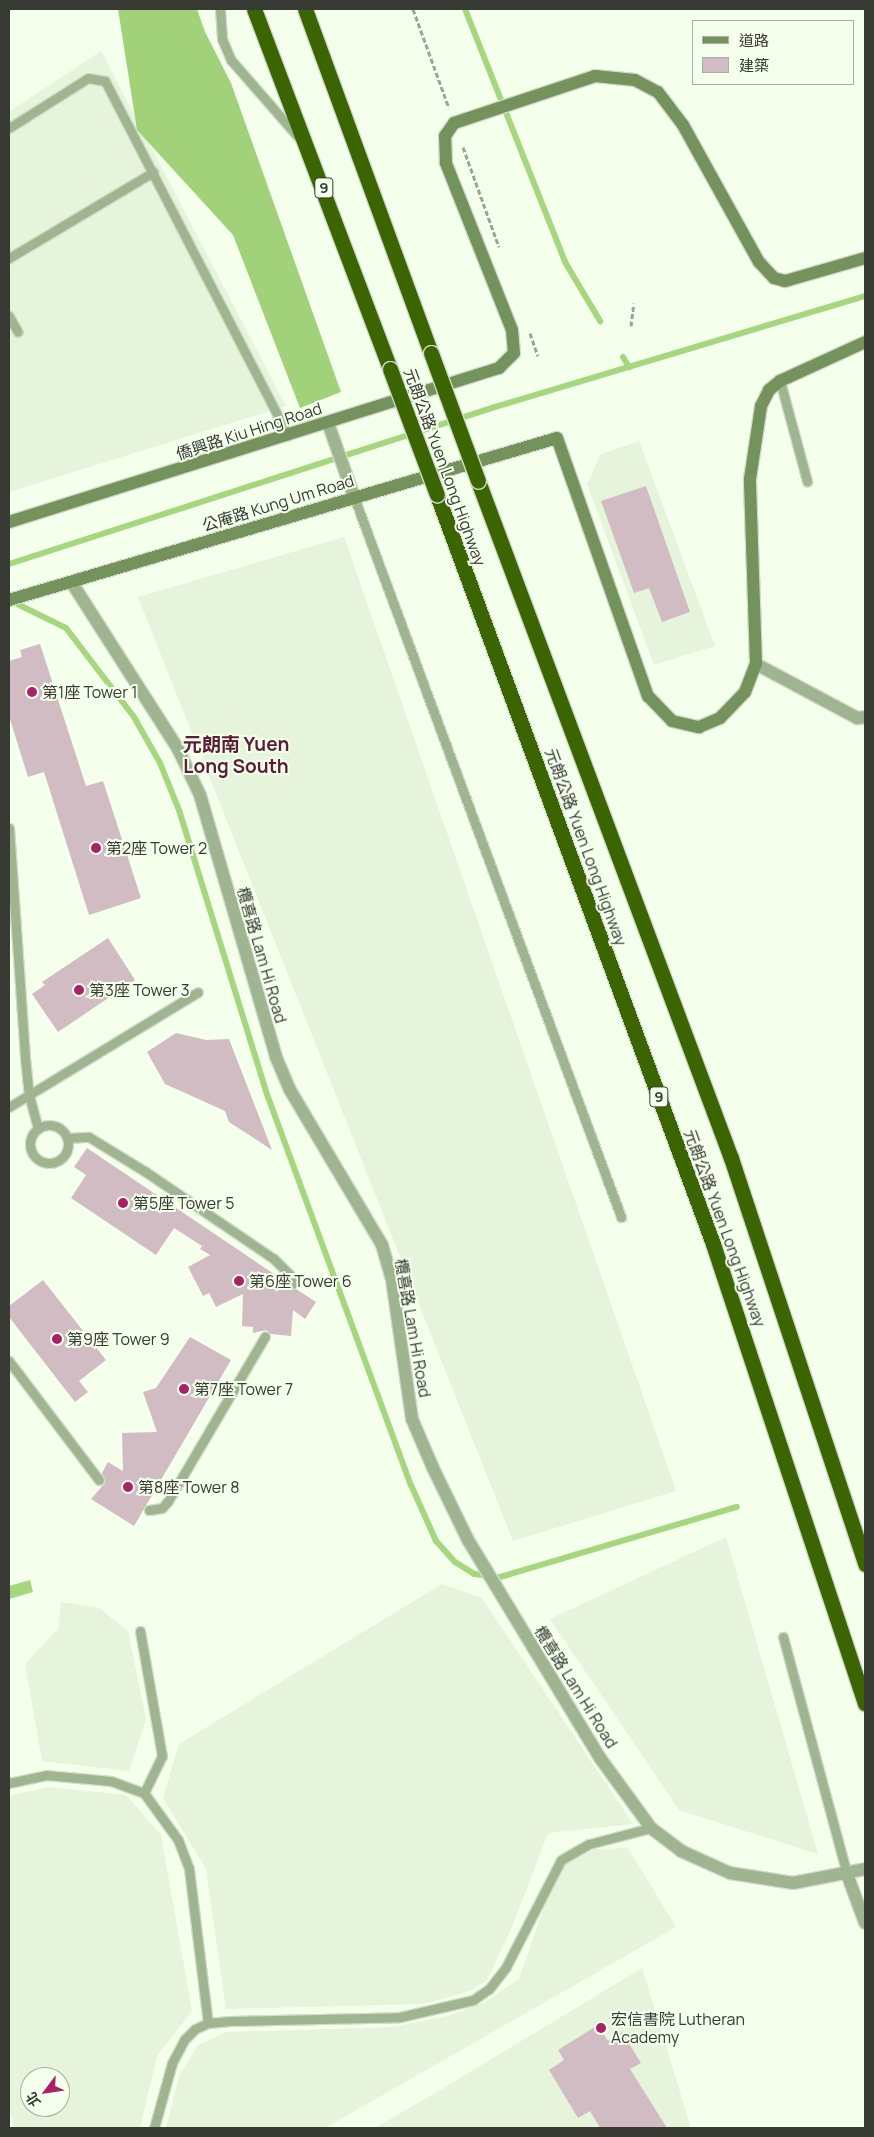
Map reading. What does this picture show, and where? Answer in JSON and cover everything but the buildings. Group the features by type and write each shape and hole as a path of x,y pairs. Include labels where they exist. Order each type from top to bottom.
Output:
{"highway":[{"name":"元朗公路 Yuen Long Highway","path":"254,9 311,151 713,1244 865,1704"},
{"name":"元朗公路 Yuen Long Highway","path":"305,9 478,481 731,1158 865,1564"}],"street":[{"path":"454,123 595,76 635,80 658,92 683,124 759,262 774,278 784,281 865,258"},
{"name":"僑興路 Kiu Hing Road","path":"9,522 499,368 514,353 512,330 446,163 445,136 454,123"},
{"path":"865,342 849,347 836,358 780,381 769,390 761,406 750,479 756,664 857,718 865,717"},
{"path":"328,423 354,497"},
{"name":"公庵路 Kung Um Road","path":"9,600 72,583 354,497 557,438 648,696 672,721 698,727 720,718 745,692 756,664"},
{"name":"欖喜路 Lam Hi Road","path":"72,583 178,748 200,795 276,1057 290,1090 382,1245 392,1280 412,1419 468,1540 600,1758 651,1828 682,1851 730,1873 793,1883 848,1874 865,1869"},
{"path":"848,1874 865,1923"}],"lane":[{"path":"220,9 222,39 231,60 311,151"},
{"path":"9,128 88,78 97,78 105,81 288,435"},
{"path":"9,258 153,172"},
{"path":"9,316 18,332"},
{"path":"780,381 807,481"},
{"path":"354,497 621,1217"},
{"path":"9,828 29,1095 38,1128 30,1145 40,1161 59,1160 67,1151 67,1138 55,1126 38,1128"},
{"path":"9,1107 198,992"},
{"path":"67,1138 78,1135 89,1137 132,1163 274,1259 290,1275 294,1284"},
{"path":"150,1510 162,1508 168,1501 265,1336"},
{"path":"9,1361 99,1480"},
{"path":"140,1631 162,1756 144,1793"},
{"path":"783,1637 848,1874"},
{"path":"9,1784 46,1775 111,1781 144,1793 178,1840 190,1868 208,2023"},
{"path":"154,2128 172,2063 185,2039 195,2029 208,2023 400,2017 473,2000 489,1989 506,1967 561,1860 589,1844 651,1828"}],"path":[{"path":"413,9 502,253"},
{"path":"631,326 634,303"},
{"path":"528,328 538,356"}],"shaded area":[{"path":"118,9 197,9 205,32 231,83 341,392 300,408 233,235 137,130"},
{"path":"101,51 286,406 9,492 9,112"},
{"path":"639,441 715,646 654,665 587,484 601,454"},
{"path":"344,537 676,1491 513,1541 138,597"},
{"path":"726,1537 818,1854 679,1810 550,1619"},
{"path":"30,1580 33,1592 9,1599 9,1586"},
{"path":"442,1584 482,1598 633,1824 548,1833 512,1927 487,1980 470,1991 423,2004 226,2009 206,1869 163,1798 179,1744"},
{"path":"61,1602 99,1608 128,1631 146,1719 129,1771 42,1761 25,1664 58,1629"},
{"path":"48,1787 126,1795 161,1835 192,2011 157,2056 140,2128 14,2128 9,2109 9,1796"},
{"path":"628,1848 676,1927 325,2128 166,2128 179,2076 198,2045 227,2032 392,2027 448,2016 485,2002 519,1979 549,1893 563,1866 594,1849"},
{"name":"宏信書院 Lutheran Academy","path":"642,1968 691,2128 375,2128 442,2089"}],"waterway":[{"path":"465,9 565,262 600,321"},
{"path":"9,564 495,407 865,296"},
{"path":"623,357 629,367"},
{"path":"11,601 66,628 134,717 160,763 179,810 268,1097 411,1485 436,1541 455,1562 474,1574 500,1577 737,1507"}],"place":[{"name":"第1座 Tower 1","path":"32,692"},
{"name":"第2座 Tower 2","path":"96,848"},
{"name":"第3座 Tower 3","path":"79,990"},
{"name":"第5座 Tower 5","path":"123,1203"},
{"name":"第6座 Tower 6","path":"239,1281"},
{"name":"第9座 Tower 9","path":"57,1339"},
{"name":"第7座 Tower 7","path":"184,1389"},
{"name":"第8座 Tower 8","path":"128,1487"},
{"name":"宏信書院 Lutheran Academy","path":"601,2028"}],"district":[{"name":"元朗南 Yuen Long South","path":"236,756"}]}
